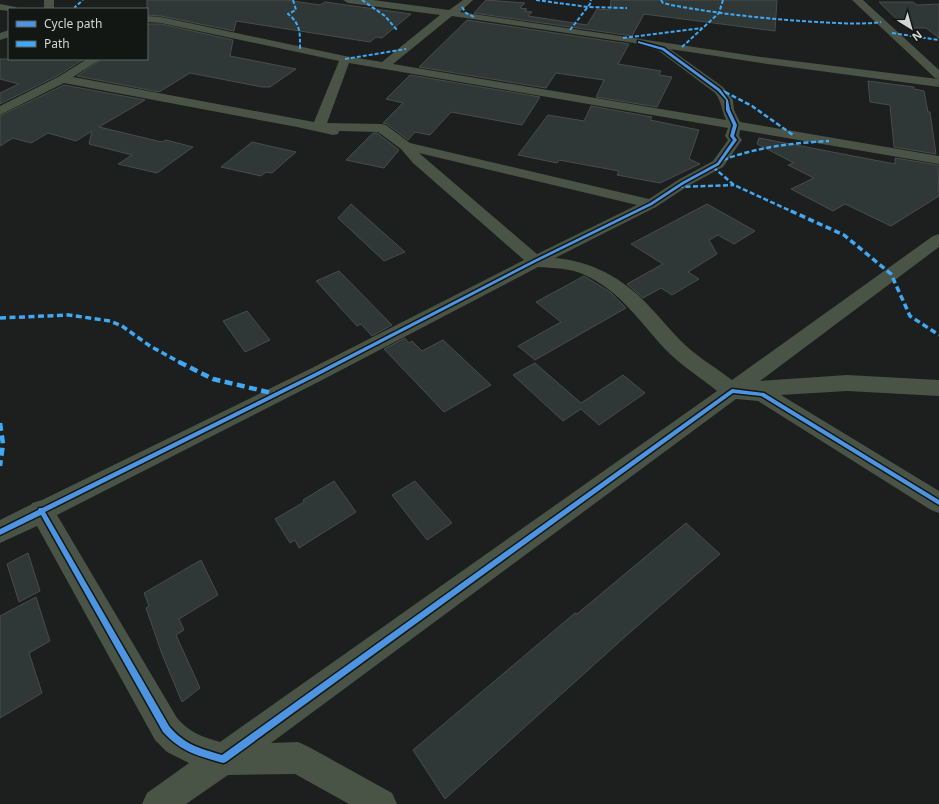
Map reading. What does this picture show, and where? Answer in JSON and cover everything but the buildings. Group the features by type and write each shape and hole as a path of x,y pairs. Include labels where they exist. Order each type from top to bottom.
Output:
{"street":[{"path":"348,0 449,13 760,60 939,83"},
{"path":"386,66 449,13 462,7 468,0"},
{"path":"857,0 939,76"},
{"path":"148,19 161,20 386,66 939,160"},
{"path":"148,27 161,20"},
{"path":"0,532 318,374 535,261 651,204 683,183 718,164 735,140 732,136 735,125 728,110 727,100 719,90 663,49 639,42"},
{"path":"319,127 345,58"},
{"path":"0,111 62,79 93,60"},
{"path":"62,79 319,127 381,128 405,145 418,160 535,261 566,264 591,271 616,286 641,308 673,345 732,391 762,394 939,503"},
{"path":"302,124 405,145 651,204"},
{"path":"158,804 223,759 732,391 939,239"},
{"path":"732,391 847,383 939,388"},
{"path":"42,510 166,729 174,740 196,752 223,759 298,758 381,804"}],"marked path":[{"path":"76,8 83,0"},
{"path":"293,0 296,10 288,14 296,21 300,29 300,49"},
{"path":"362,0 385,16 397,30"},
{"path":"536,0 588,7 627,8"},
{"path":"570,30 590,4 591,0"},
{"path":"661,0 663,3 671,5 728,15 801,21 865,24 881,22"},
{"path":"682,47 719,13 723,0"},
{"path":"462,7 466,13 474,17"},
{"path":"623,38 702,28"},
{"path":"892,33 939,40"},
{"path":"345,59 406,49"},
{"path":"723,91 752,106 793,135"},
{"path":"723,160 762,148 829,141"},
{"path":"713,167 734,185 844,235 891,274 910,316 939,335"},
{"path":"678,187 734,185"},
{"path":"0,318 41,315 69,315 110,321 122,326 150,346 205,376 230,384 276,394"},
{"path":"0,423 3,444 0,466"}],"cycle path":[{"path":"0,532 317,374 535,261 651,204 683,183 718,164 735,140 732,136 735,125 728,110 727,100 719,90 663,49 639,42"},
{"path":"41,510 166,729 178,741 192,749 223,759 732,391 762,394 939,503"}]}
